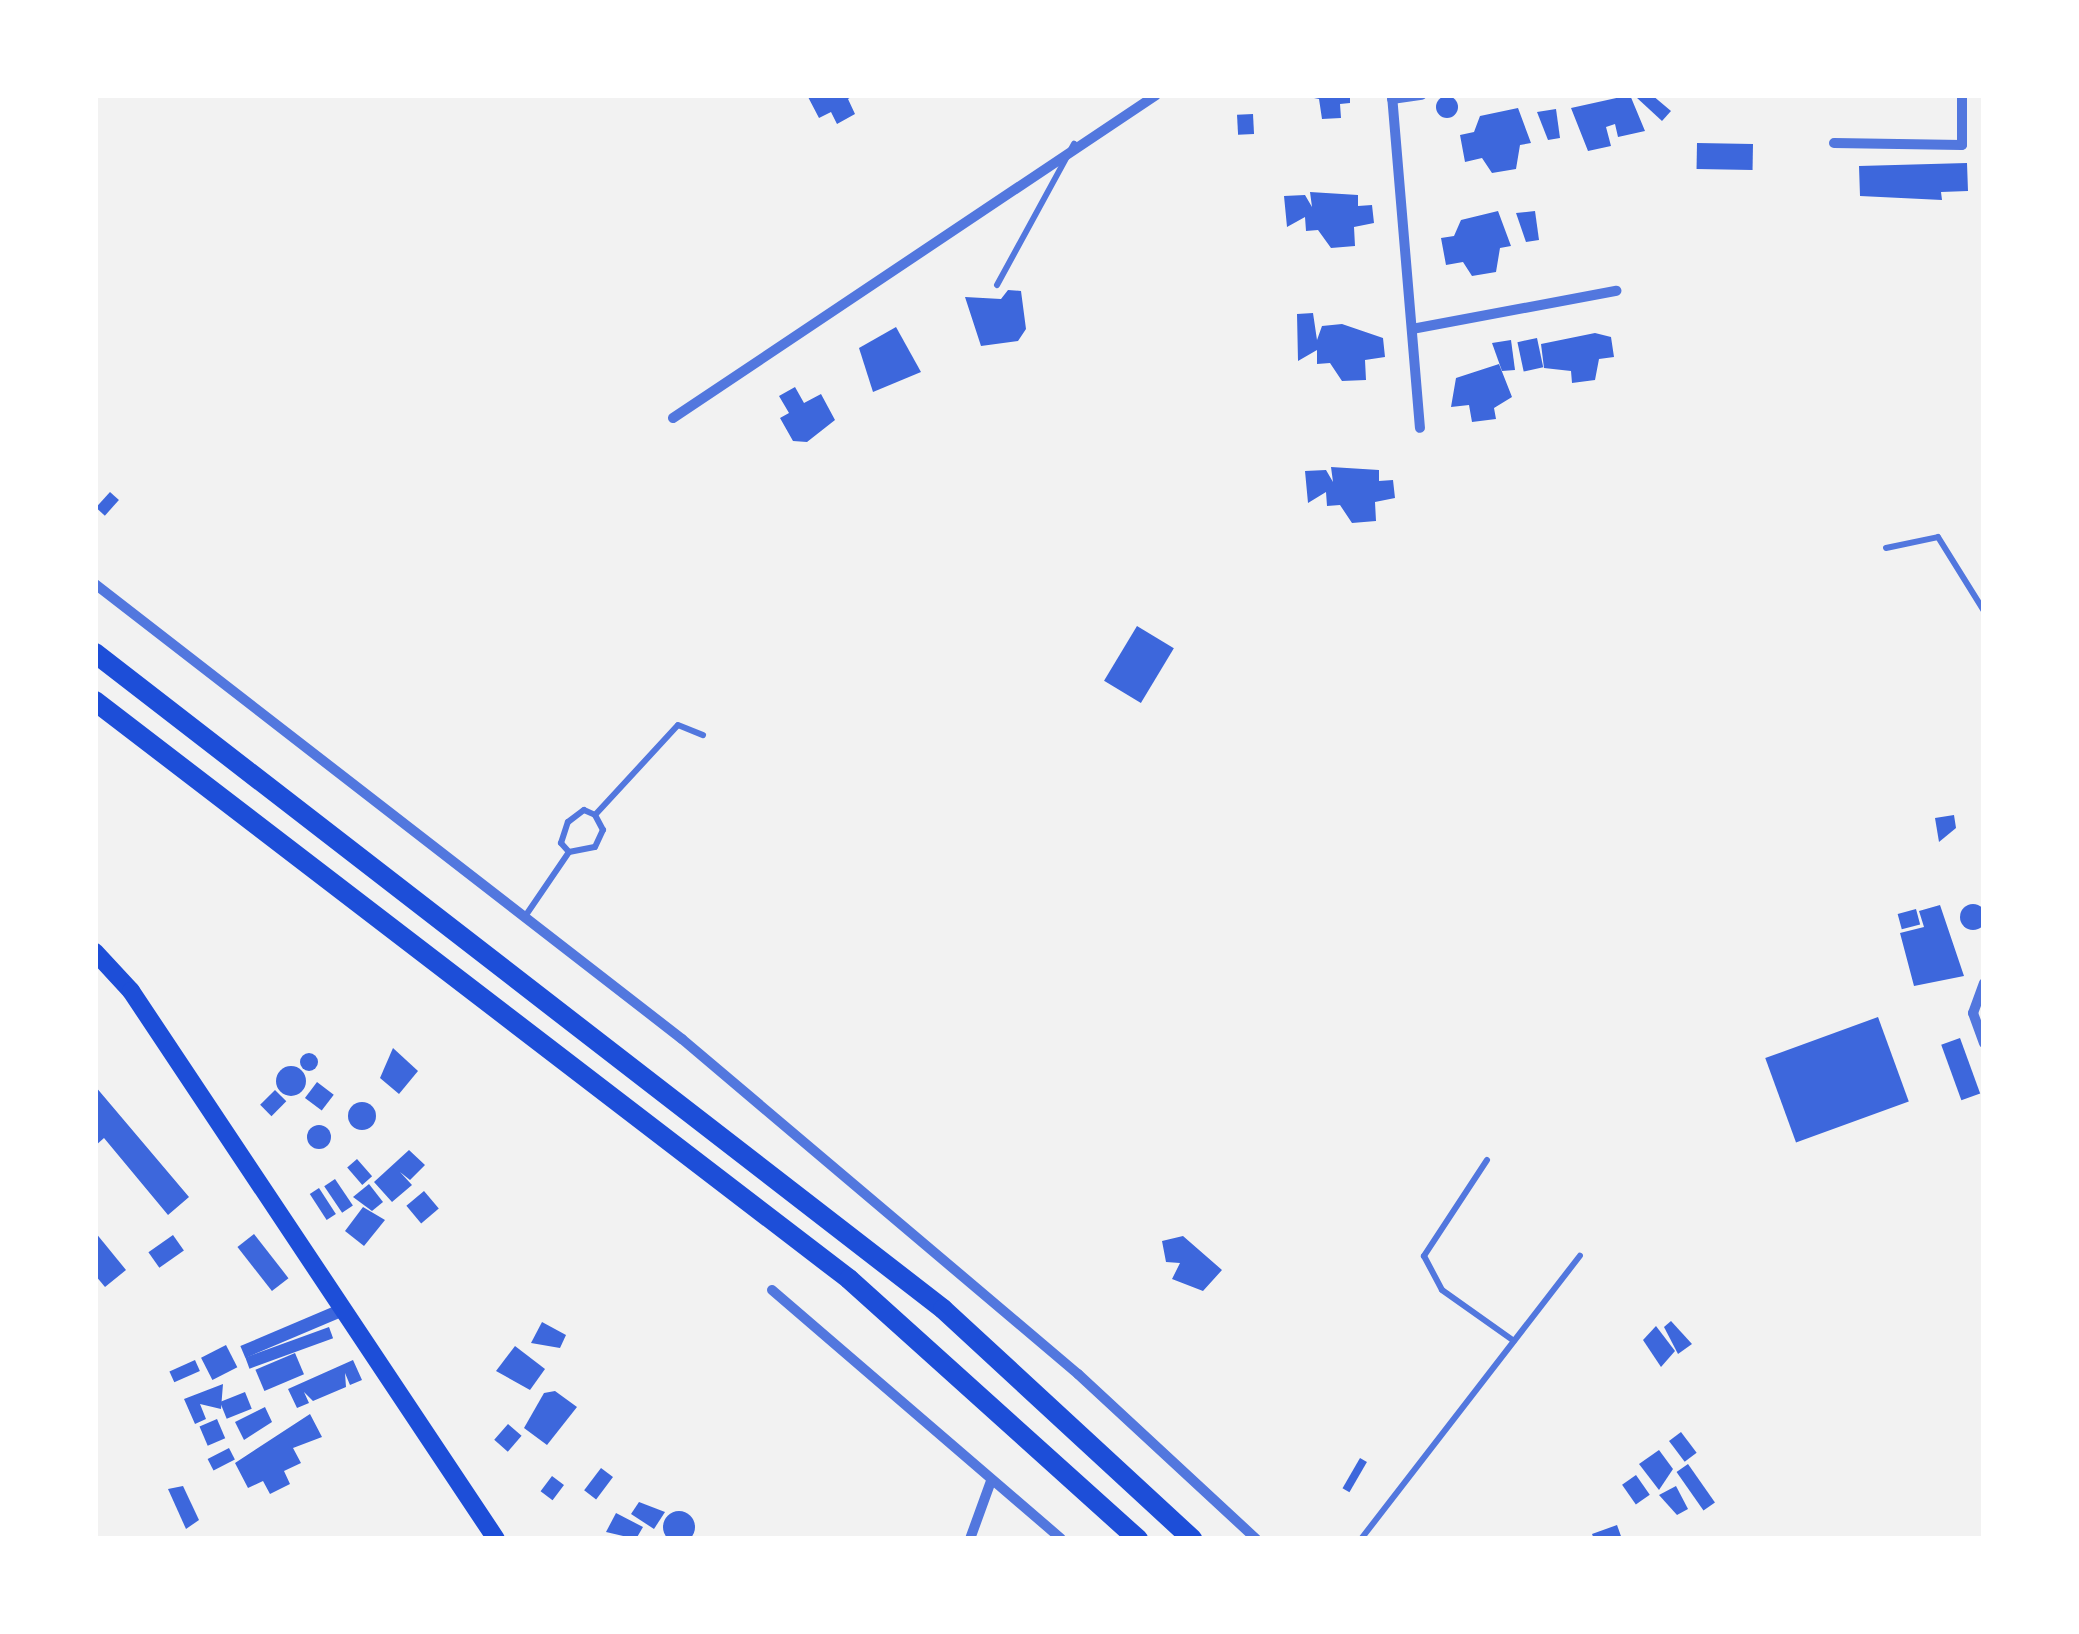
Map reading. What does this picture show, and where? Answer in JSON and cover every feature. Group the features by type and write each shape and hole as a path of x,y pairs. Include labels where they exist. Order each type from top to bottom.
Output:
{"highway":[{"path":"95,654 942,1309 1192,1539"},
{"path":"95,701 849,1279 1138,1539"}],"main road":[{"path":"95,952 132,990 496,1539"}],"street":[{"path":"673,418 1074,144 1156,95"},
{"path":"1420,428 1392,97 1422,95"},
{"path":"1834,144 1962,145 1962,95"},
{"path":"1412,329 1616,291"},
{"path":"95,584 526,915 1078,1374 1256,1539"},
{"path":"1984,983 1973,1013 1984,1044"},
{"path":"772,1290 1061,1539"},
{"path":"970,1539 992,1481"}],"lane":[{"path":"997,285 1074,144"},
{"path":"1886,548 1938,537 1984,611"},
{"path":"595,815 678,726 703,734"},
{"path":"526,915 568,852 595,847 603,830 595,815 584,810 568,822 561,843 568,852"},
{"path":"1487,1160 1424,1256 1442,1290 1514,1341"},
{"path":"1360,1539 1580,1256"}],"building":[{"path":"807,95 854,95 848,99 855,114 837,124 831,112 819,118"},
{"path":"1299,95 1350,95 1350,103 1340,104 1341,118 1322,119 1319,99"},
{"path":"1630,95 1645,131 1618,137 1615,124 1606,127 1611,146 1588,151 1571,108"},
{"path":"1652,95 1671,111 1662,121 1636,97"},
{"path":"1447,96 1455,99 1455,115 1447,118 1439,115 1436,107 1439,99"},
{"path":"1518,108 1531,143 1520,145 1516,169 1492,173 1482,158 1465,162 1460,135 1474,132 1480,116"},
{"path":"1556,109 1560,138 1548,140 1537,112"},
{"path":"1253,114 1254,134 1238,135 1237,115"},
{"path":"1697,143 1753,144 1753,170 1697,169"},
{"path":"1967,163 1968,191 1941,192 1942,200 1860,196 1859,166"},
{"path":"1310,192 1358,195 1358,206 1372,205 1374,223 1354,227 1355,246 1331,248 1318,230 1306,231 1305,217 1287,227 1284,196 1305,195 1312,207"},
{"path":"1498,211 1511,246 1500,248 1496,272 1472,276 1463,262 1446,265 1441,238 1454,236 1461,220"},
{"path":"1535,211 1539,240 1526,242 1516,213"},
{"path":"1008,290 1021,291 1026,329 1018,341 981,346 965,297 1001,299"},
{"path":"1313,313 1317,340 1322,326 1342,324 1383,338 1385,357 1365,360 1366,380 1342,381 1330,363 1317,364 1317,350 1298,361 1297,314"},
{"path":"896,327 921,372 873,392 859,348"},
{"path":"1595,333 1611,337 1614,357 1599,359 1595,380 1572,383 1571,371 1544,368 1541,344"},
{"path":"1537,338 1543,367 1524,372 1517,342"},
{"path":"1511,340 1515,370 1502,371 1492,343"},
{"path":"1499,364 1512,397 1494,408 1496,419 1472,422 1469,405 1451,407 1456,378"},
{"path":"795,387 804,403 821,394 835,420 807,442 793,441 780,418 789,413 779,396"},
{"path":"1331,467 1379,470 1379,481 1393,480 1395,498 1375,502 1376,521 1352,523 1340,505 1327,506 1326,492 1308,503 1305,471 1326,470 1333,482"},
{"path":"110,492 119,500 105,516 96,508"},
{"path":"1137,626 1174,648 1141,703 1104,681"},
{"path":"1954,815 1956,828 1939,842 1935,818"},
{"path":"1973,904 1982,908 1986,917 1982,926 1973,930 1964,926 1960,917 1964,908"},
{"path":"1940,905 1964,976 1914,986 1900,933 1924,927 1919,911"},
{"path":"1916,909 1920,924 1902,929 1898,914"},
{"path":"1878,1017 1909,1102 1796,1143 1765,1058"},
{"path":"1960,1038 1980,1093 1961,1100 1941,1045"},
{"path":"393,1048 418,1071 399,1094 380,1078"},
{"path":"309,1053 316,1055 316,1069 309,1071 302,1069 300,1062 302,1055"},
{"path":"291,1066 301,1071 306,1081 301,1091 291,1096 281,1091 276,1081 281,1071"},
{"path":"317,1082 334,1095 322,1111 305,1098"},
{"path":"95,1086 189,1197 168,1215 104,1138 95,1146"},
{"path":"275,1090 286,1101 271,1116 260,1105"},
{"path":"362,1102 372,1106 376,1116 372,1126 362,1130 352,1126 348,1116 352,1106"},
{"path":"319,1125 328,1128 328,1146 319,1149 310,1146 307,1137 310,1128"},
{"path":"409,1150 425,1165 410,1180 400,1172 412,1185 392,1202 374,1182"},
{"path":"357,1159 372,1176 362,1185 347,1168"},
{"path":"335,1179 353,1206 342,1213 324,1186"},
{"path":"369,1184 383,1202 372,1211 353,1197"},
{"path":"319,1188 336,1214 327,1220 310,1194"},
{"path":"424,1191 439,1209 421,1223 406,1206"},
{"path":"363,1207 385,1220 364,1246 345,1231"},
{"path":"95,1232 126,1270 105,1287 95,1275"},
{"path":"254,1234 288,1278 272,1291 237,1247"},
{"path":"173,1235 184,1251 159,1268 148,1252"},
{"path":"1183,1236 1222,1270 1203,1291 1172,1279 1180,1263 1166,1262 1162,1241"},
{"path":"337,1305 342,1317 245,1358 240,1346"},
{"path":"1671,1321 1692,1344 1678,1354 1664,1327"},
{"path":"542,1322 566,1335 560,1348 531,1343"},
{"path":"1656,1326 1675,1351 1661,1367 1643,1340"},
{"path":"329,1327 333,1338 249,1369 245,1357"},
{"path":"226,1345 237,1367 212,1380 201,1358"},
{"path":"515,1346 545,1369 530,1390 496,1371"},
{"path":"295,1353 304,1374 264,1391 255,1370"},
{"path":"195,1360 200,1371 174,1382 169,1371"},
{"path":"353,1360 362,1380 350,1385 345,1373 346,1387 313,1401 304,1392 309,1403 297,1408 288,1389"},
{"path":"223,1384 221,1409 200,1404 206,1419 195,1424 184,1399"},
{"path":"555,1391 577,1407 547,1445 524,1428 544,1393"},
{"path":"245,1392 252,1409 227,1419 220,1402"},
{"path":"265,1407 272,1422 244,1440 235,1422"},
{"path":"310,1414 322,1437 293,1448 301,1463 284,1471 290,1484 270,1494 263,1481 248,1488 235,1463"},
{"path":"217,1419 225,1438 208,1446 200,1426"},
{"path":"508,1424 522,1436 508,1452 494,1440"},
{"path":"1681,1432 1697,1453 1685,1462 1669,1441"},
{"path":"229,1448 235,1460 214,1470 208,1459"},
{"path":"1659,1450 1673,1469 1659,1490 1639,1464"},
{"path":"1360,1458 1367,1462 1349,1492 1342,1488"},
{"path":"1688,1464 1715,1503 1703,1511 1677,1472"},
{"path":"601,1468 613,1477 596,1499 584,1490"},
{"path":"1636,1475 1650,1495 1636,1504 1622,1485"},
{"path":"552,1476 564,1485 553,1500 541,1491"},
{"path":"183,1486 199,1520 186,1529 168,1489"},
{"path":"1676,1486 1688,1509 1677,1515 1659,1495"},
{"path":"639,1502 665,1512 654,1529 631,1514"},
{"path":"679,1511 691,1515 695,1527 691,1539 679,1543 667,1539 663,1527 667,1515"},
{"path":"616,1513 643,1527 636,1539 606,1532"},
{"path":"1617,1525 1622,1539 1594,1539 1592,1534"}]}
